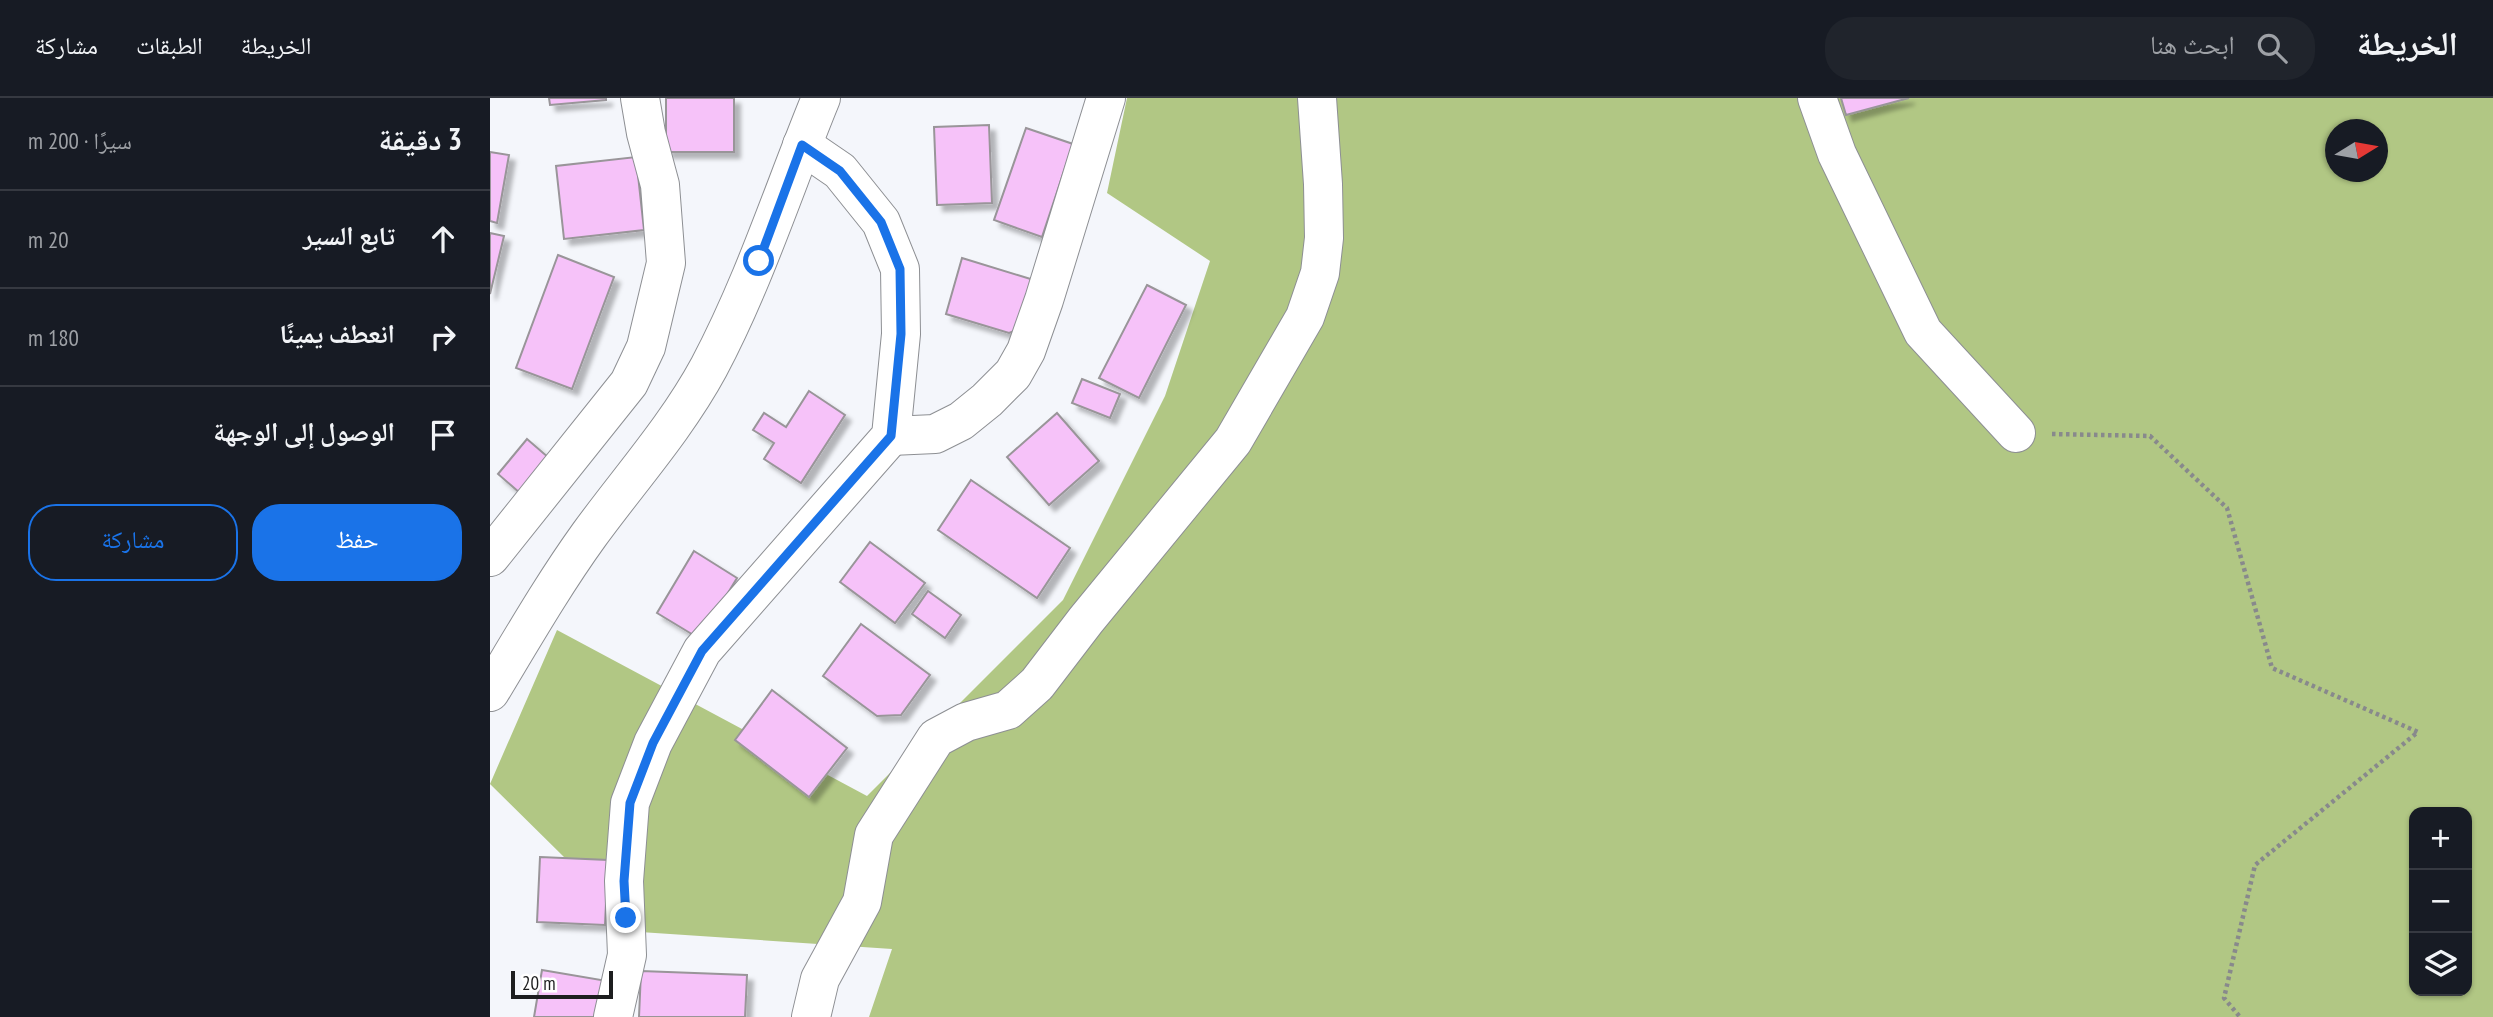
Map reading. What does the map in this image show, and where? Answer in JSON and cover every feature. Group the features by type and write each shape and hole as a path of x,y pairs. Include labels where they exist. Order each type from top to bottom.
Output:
{"street":[{"path":"490,557 629,383 646,347 666,263 660,185 640,98"},
{"path":"490,692 542,605 588,536 659,444 708,368 759,261 821,98"},
{"path":"891,436 935,433 961,421 1013,374 1026,351 1044,300 1106,98"},
{"path":"811,1017 820,979 862,902 874,835 936,738 966,722 1008,710 1037,684 1233,440 1305,317 1320,273 1324,238 1317,98"},
{"path":"1817,98 1837,154 1923,332 2016,433"},
{"path":"613,1017 627,955 624,881 630,803 653,743 702,651 891,436 901,334 900,269 881,222 840,171 802,145"}],"path":[{"path":"2016,433 2150,436 2227,508 2272,668 2418,732 2255,865 2224,998 2240,1017"}],"green space":[{"path":"1127,98 2493,98 2493,1017 869,1017 892,949 640,932 490,784 557,630 867,796 1063,600 1165,396 1210,261 1107,193"}],"building":[{"path":"549,98 606,98 606,100 550,105"},
{"path":"666,98 734,98 734,152 666,152"},
{"path":"1841,98 1909,98 1846,115"},
{"path":"989,125 992,203 937,205 934,127"},
{"path":"1026,128 1073,144 1042,237 994,220"},
{"path":"490,152 509,155 497,223 490,221"},
{"path":"636,157 644,230 564,239 556,166"},
{"path":"490,233 504,236 490,294"},
{"path":"558,255 614,277 572,389 516,368"},
{"path":"962,258 1037,281 1022,328 1009,333 946,314"},
{"path":"1147,285 1186,305 1139,398 1099,378"},
{"path":"1082,379 1120,394 1110,418 1072,403"},
{"path":"809,391 845,415 801,483 764,459 774,443 753,430 764,413 786,427"},
{"path":"1057,413 1099,461 1049,505 1007,457"},
{"path":"527,439 549,458 520,493 498,474"},
{"path":"971,480 1070,548 1037,598 938,530"},
{"path":"870,542 925,583 895,623 840,582"},
{"path":"694,551 737,578 700,639 657,613"},
{"path":"928,591 961,615 945,638 912,614"},
{"path":"861,624 930,675 901,715 877,716 823,676"},
{"path":"772,690 847,748 809,797 735,740"},
{"path":"540,857 608,860 605,925 537,922"},
{"path":"542,970 607,981 601,1017 534,1017"},
{"path":"641,971 747,975 745,1017 639,1017"}],"route":[{"path":"626,918 624,881 630,803 653,743 702,651 891,436 901,334 900,269 881,222 840,171 802,145 759,261"}]}
